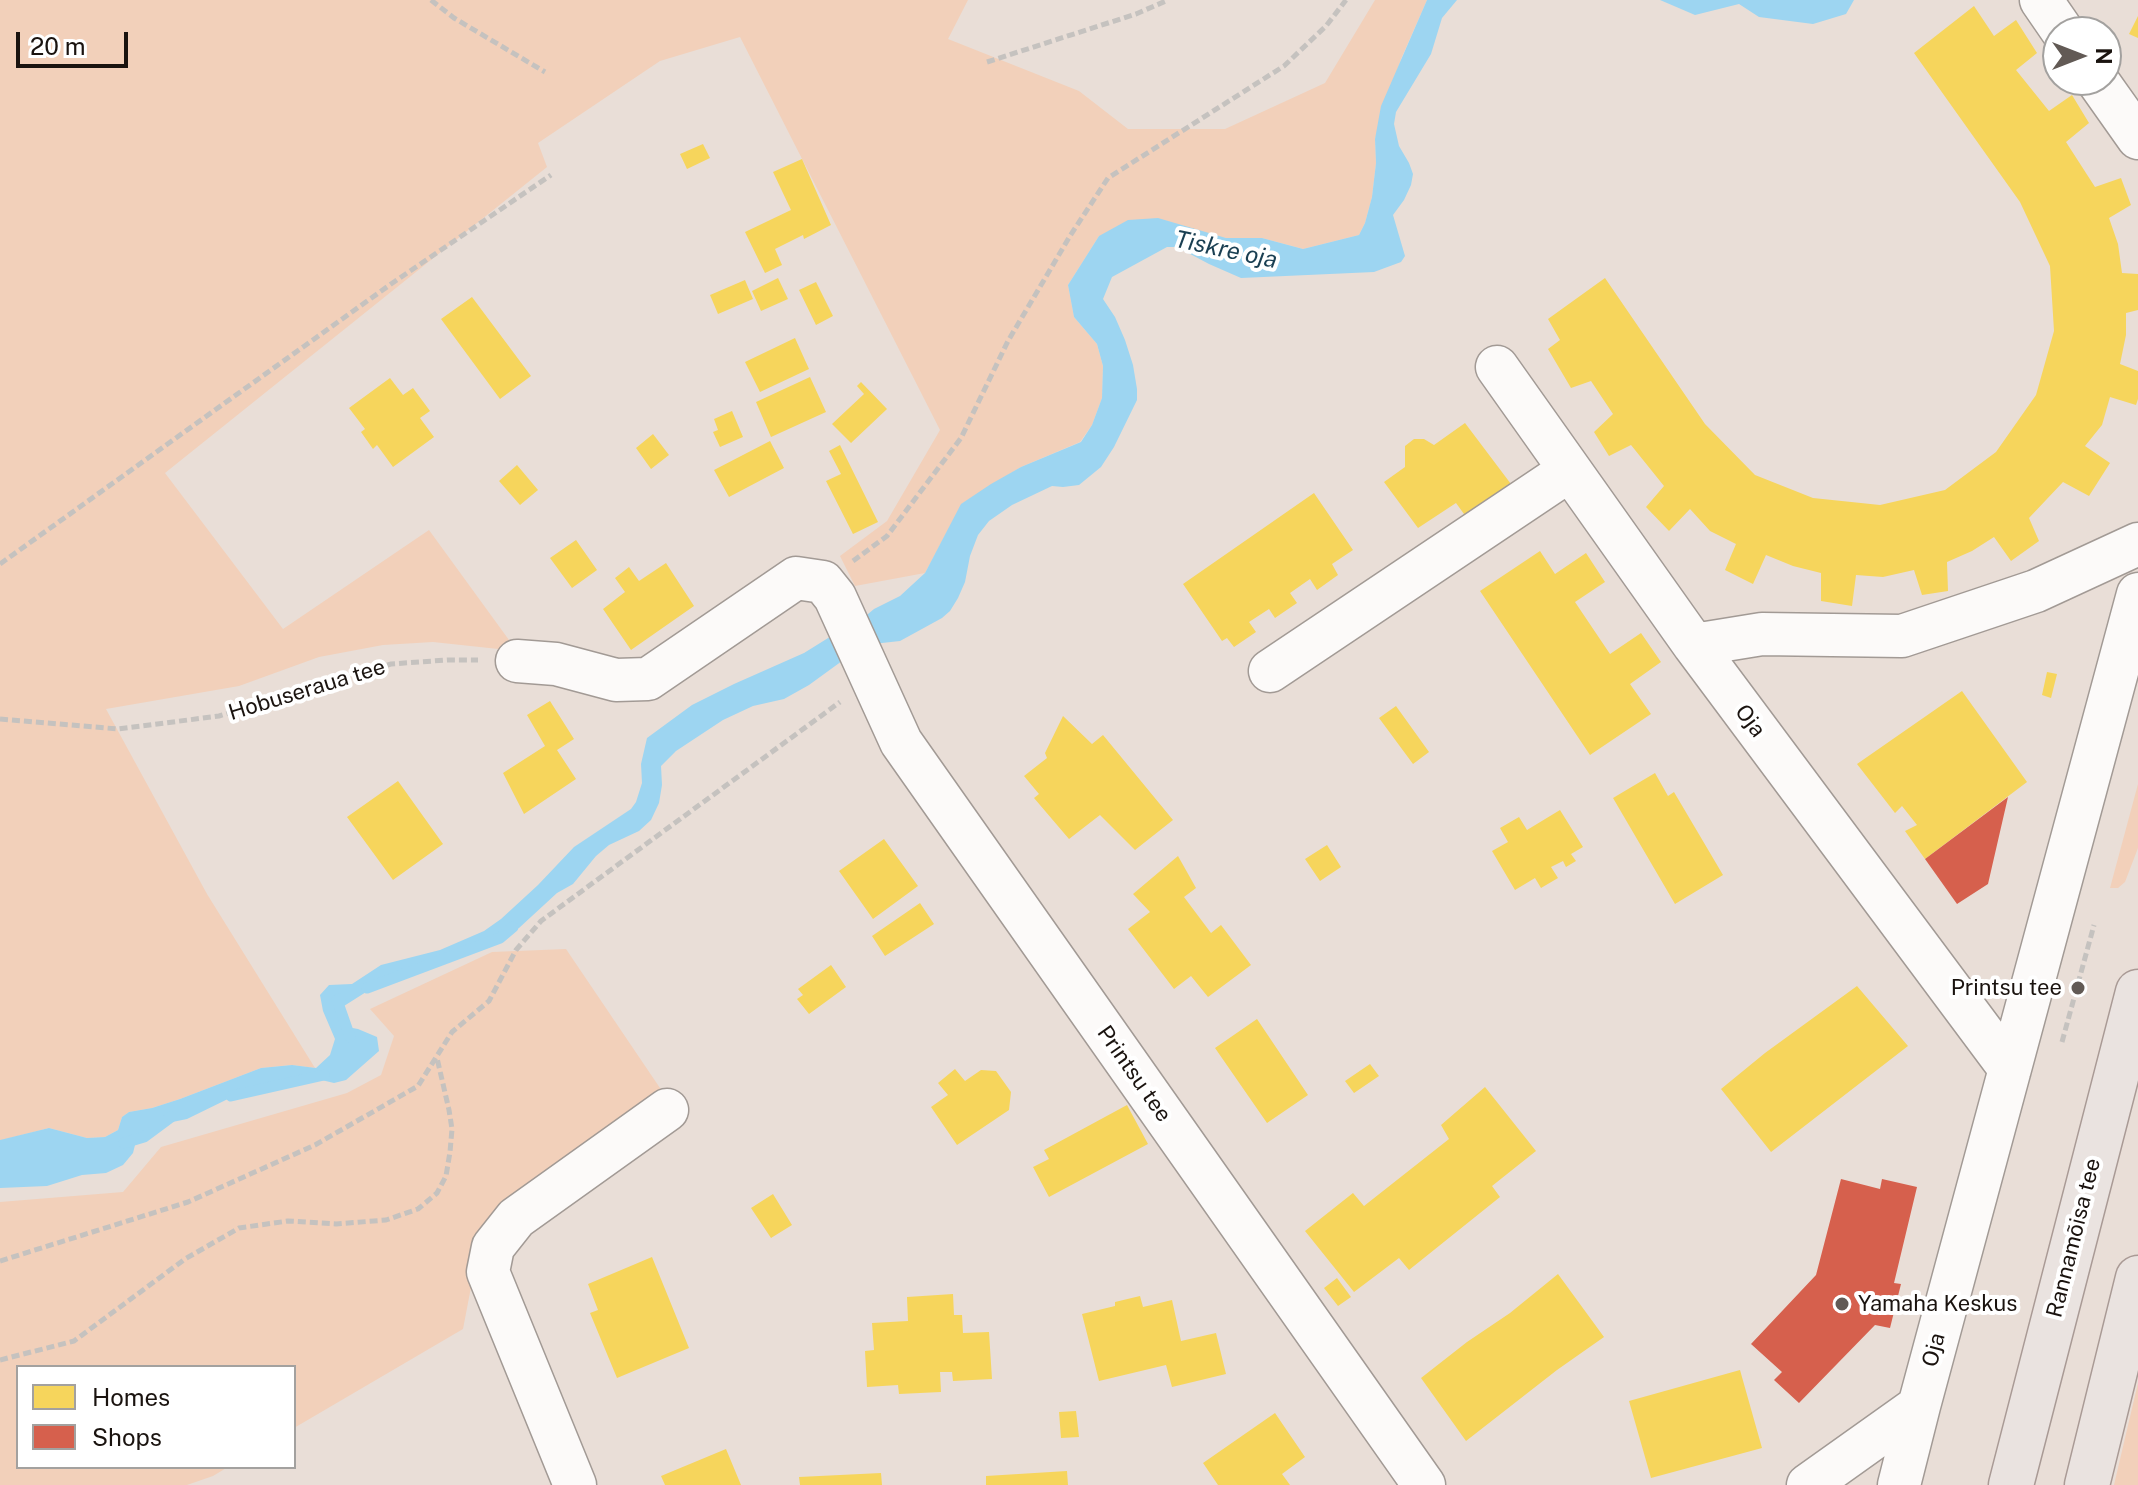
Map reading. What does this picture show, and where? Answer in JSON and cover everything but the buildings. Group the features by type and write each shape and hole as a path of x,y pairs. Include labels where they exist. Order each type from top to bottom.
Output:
{"main road":[{"name":"Rannamõisa tee","path":"2011,1485 2138,992"},
{"path":"2087,1485 2138,1278"}],"street":[{"path":"2108,96 2138,138"},
{"name":"Oja","path":"1497,367 1694,645 2010,1069"},
{"path":"1270,671 1570,470"},
{"path":"1694,645 1762,634 1902,636 2036,591 2138,544"},
{"path":"517,661 556,664 616,680 648,679 796,578 823,582 835,597 859,651"},
{"name":"Oja","path":"1899,1485 2138,594"},
{"name":"Printsu tee","path":"859,651 901,742 1424,1485"},
{"path":"575,1485 488,1272 493,1247 516,1218 667,1110"},
{"path":"1808,1485 1919,1406"}],"path":[{"path":"431,0 454,18 545,72"},
{"path":"987,62 1136,14 1168,0"},
{"path":"823,582 887,536 961,438 1008,341 1108,178 1284,66 1326,26 1346,0"},
{"path":"0,564 391,284 551,175"},
{"path":"0,1261 188,1202 315,1145 418,1086 452,1032 489,1001 516,950 541,921 859,651"},
{"name":"Hobuseraua tee","path":"0,719 118,729 219,716 391,664 447,660 517,661"},
{"path":"0,1360 74,1341 185,1259 239,1228 288,1221 336,1224 386,1220 418,1209 437,1193 446,1176 450,1152 452,1129 437,1057"}],"shaded area":[{"path":"0,0 968,0 948,39 1079,91 1128,129 1225,129 1325,83 1375,0 1427,0 1401,59 1375,139 1372,197 1359,235 1303,249 1262,238 1226,238 1207,234 1099,236 1068,285 1074,317 1097,344 1103,366 1102,398 1092,425 1080,442 1021,467 962,504 925,573 855,586 840,556 887,521 940,430 740,37 660,61 538,143 547,167 165,473 283,629 429,530 517,651 433,642 383,645 319,657 239,686 106,709 207,894 315,1068 292,1065 261,1068 180,1099 129,1112 122,1117 118,1130 105,1137 87,1138 49,1128 0,1140"},
{"path":"2138,784 2138,848 2125,882 2118,888 2110,888"},
{"path":"566,949 662,1091 481,1235 463,1329 296,1427 296,1365 16,1365 16,1469 225,1469 187,1485 0,1485 0,1202 123,1192 161,1147 347,1093 381,1075 394,1036 370,1009 492,952"},
{"path":"2138,1383 2138,1485 2114,1485"}],"water":[{"name":"Tiskre oja","path":"1427,0 1457,0 1442,18 1431,54 1396,112 1394,124 1399,146 1413,174 1404,200 1393,215 1405,256 1401,262 1374,272 1241,278 1177,247 1167,247 1112,277 1103,299 1125,340 1137,389 1137,400 1114,447 1101,467 1079,485 1052,486 1012,505 989,521 978,535 958,598 942,618 900,641 864,645 784,699 753,706 723,720 676,751 661,766 659,803 651,820 639,831 609,845 573,884 557,893 519,928 496,940 416,965 344,1006 339,1014 341,1021 347,1027 377,1037 379,1051 346,1080 334,1083 309,1077 234,1096 187,1119 153,1126 141,1133 133,1153 123,1165 106,1173 82,1175 47,1186 0,1188 0,1140 49,1128 87,1138 105,1137 118,1130 122,1117 129,1112 180,1099 261,1068 292,1065 316,1068 330,1055 335,1039 320,995 329,985 352,984 381,965 440,950 484,931 501,919 574,847 631,809 642,783 641,764 647,738 692,705 804,653 900,596 925,573 961,504 1021,467 1081,442 1092,425 1102,398 1103,366 1097,344 1074,317 1068,285 1099,236 1128,220 1158,218 1226,238 1262,238 1303,249 1359,235 1372,197 1375,139 1381,106"},
{"path":"1660,0 1854,0 1846,14 1813,24 1759,17 1739,4 1695,15"}],"waterway":[{"path":"367,988 500,938 513,927"},
{"path":"340,999 337,1000 350,1037"},
{"path":"231,1096 324,1075"},
{"path":"124,1143 144,1137 171,1117"}],"place":[{"name":"Printsu tee","path":"2078,988"},
{"name":"Yamaha Keskus","path":"1842,1304"}]}
